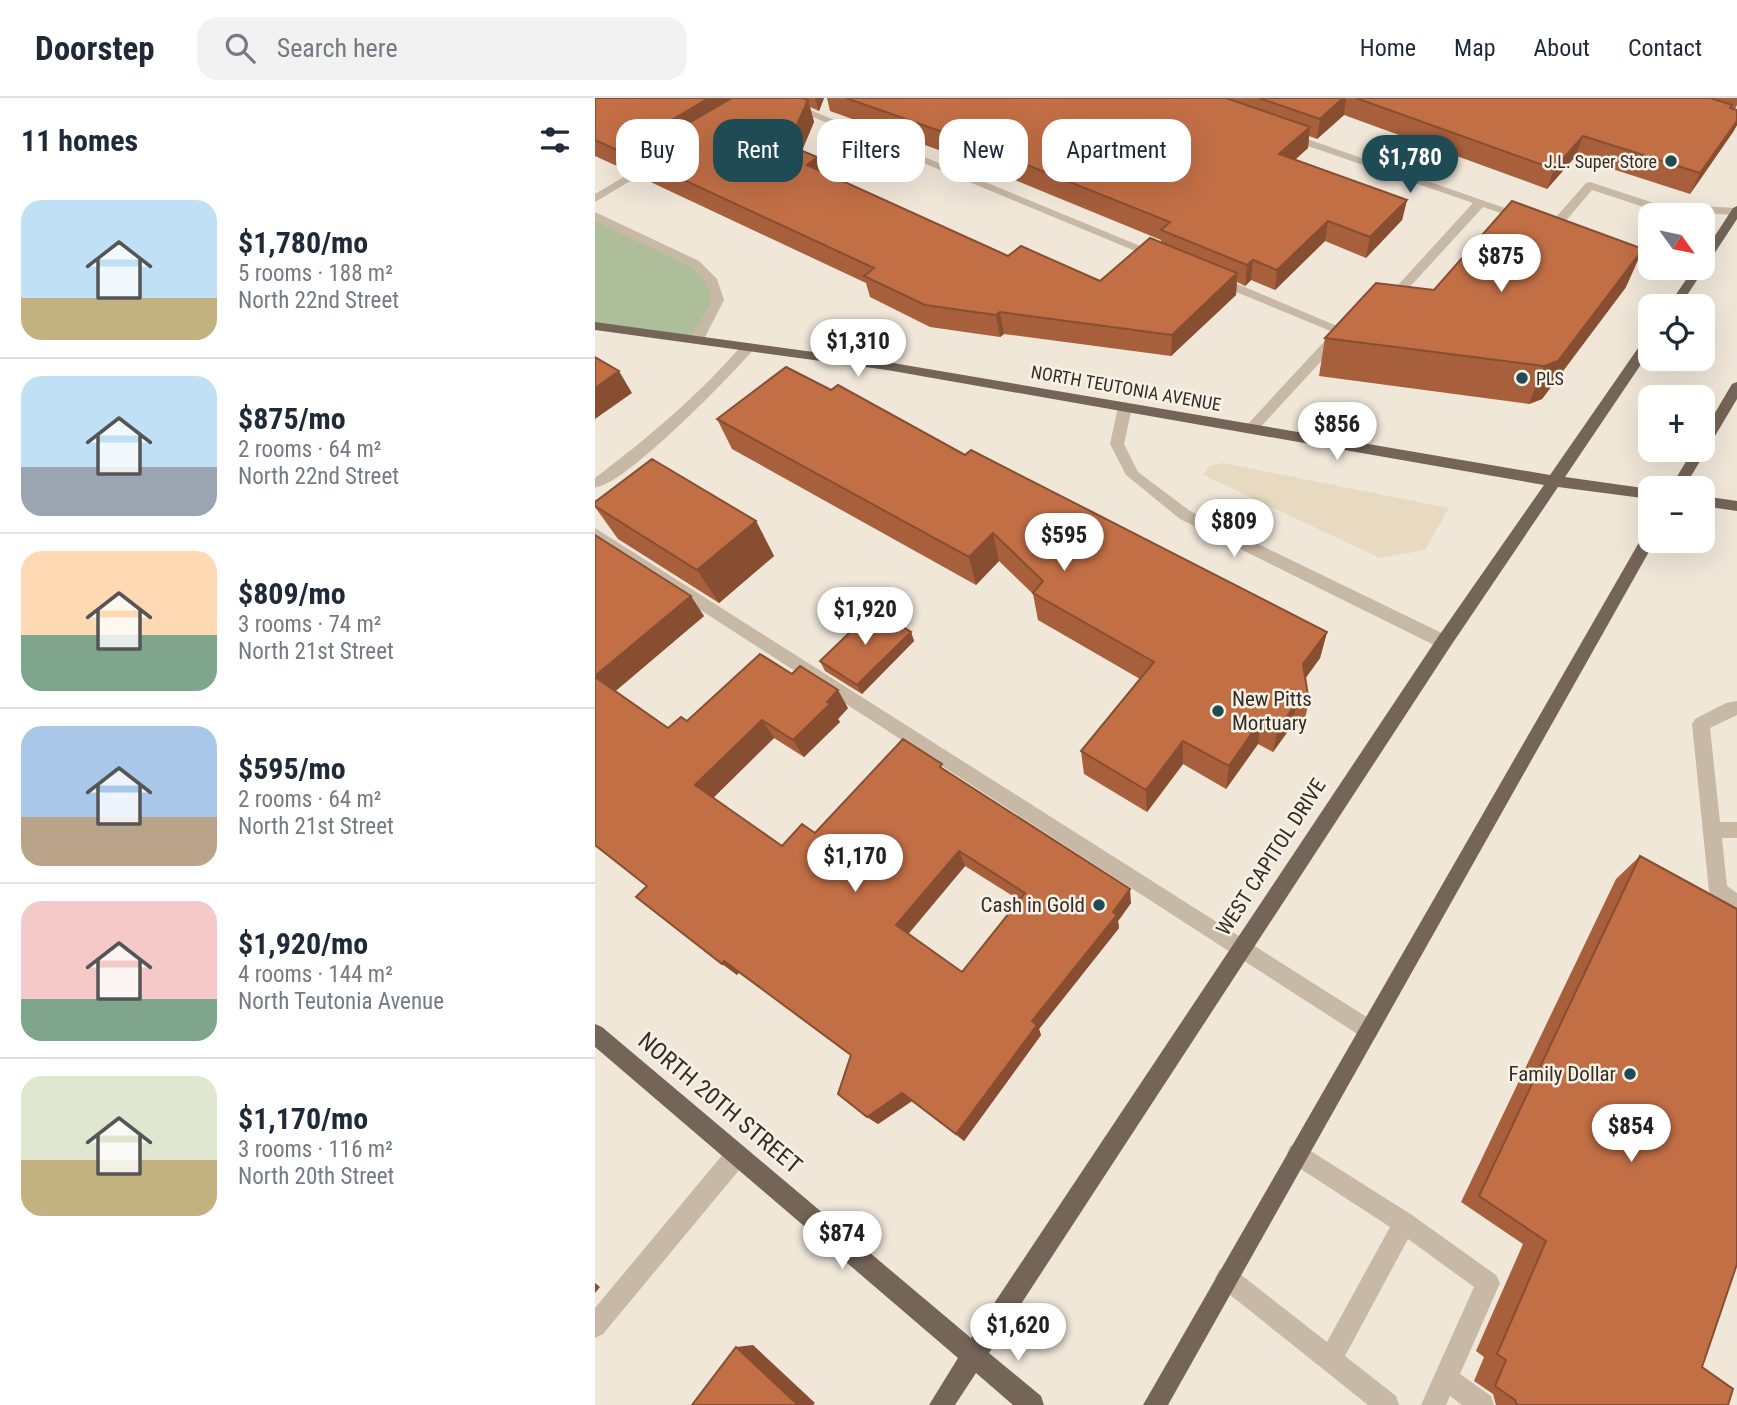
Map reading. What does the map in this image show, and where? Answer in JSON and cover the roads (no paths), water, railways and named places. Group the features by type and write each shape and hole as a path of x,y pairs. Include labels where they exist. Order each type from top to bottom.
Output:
{"main road":[{"path":"1715,244 1736,211"},
{"name":"NORTH TEUTONIA AVENUE","path":"595,326 887,366 1554,481 1638,492"},
{"name":"WEST CAPITOL DRIVE","path":"941,1405 1444,642 1638,358"},
{"path":"1715,425 1737,387"},
{"path":"1715,503 1737,506"},
{"path":"1155,1405 1640,553"},
{"name":"NORTH 20TH STREET","path":"595,1034 1032,1405"}],"street":[{"path":"772,98 1172,262"},
{"path":"1271,130 1560,230 1590,185 1656,207 1736,211"},
{"path":"595,199 624,182"},
{"path":"1392,299 1481,202"},
{"path":"595,216 695,264 711,279 718,300 697,340"},
{"path":"1602,244 1638,257"},
{"path":"1208,276 1342,331 1251,429"},
{"path":"599,483 673,426 716,387 748,347"},
{"path":"1125,407 1117,444 1133,475 1185,515 1444,642"},
{"path":"595,534 1369,1030"},
{"path":"1737,708 1700,724 1718,891 1737,905"},
{"path":"1711,830 1737,830"},
{"path":"1298,1154 1404,1223 1488,1283 1433,1405"},
{"path":"595,1326 737,1155"},
{"path":"1330,1360 1404,1223"},
{"path":"1227,1278 1387,1405"},
{"path":"1446,1378 1482,1405"}],"place":[{"name":"J.L. Super Store","path":"1671,161"},
{"name":"PLS","path":"1522,378"},
{"name":"New Pitts Mortuary","path":"1218,711"},
{"name":"Cash in Gold","path":"1099,905"},
{"name":"Family Dollar","path":"1630,1074"}]}
